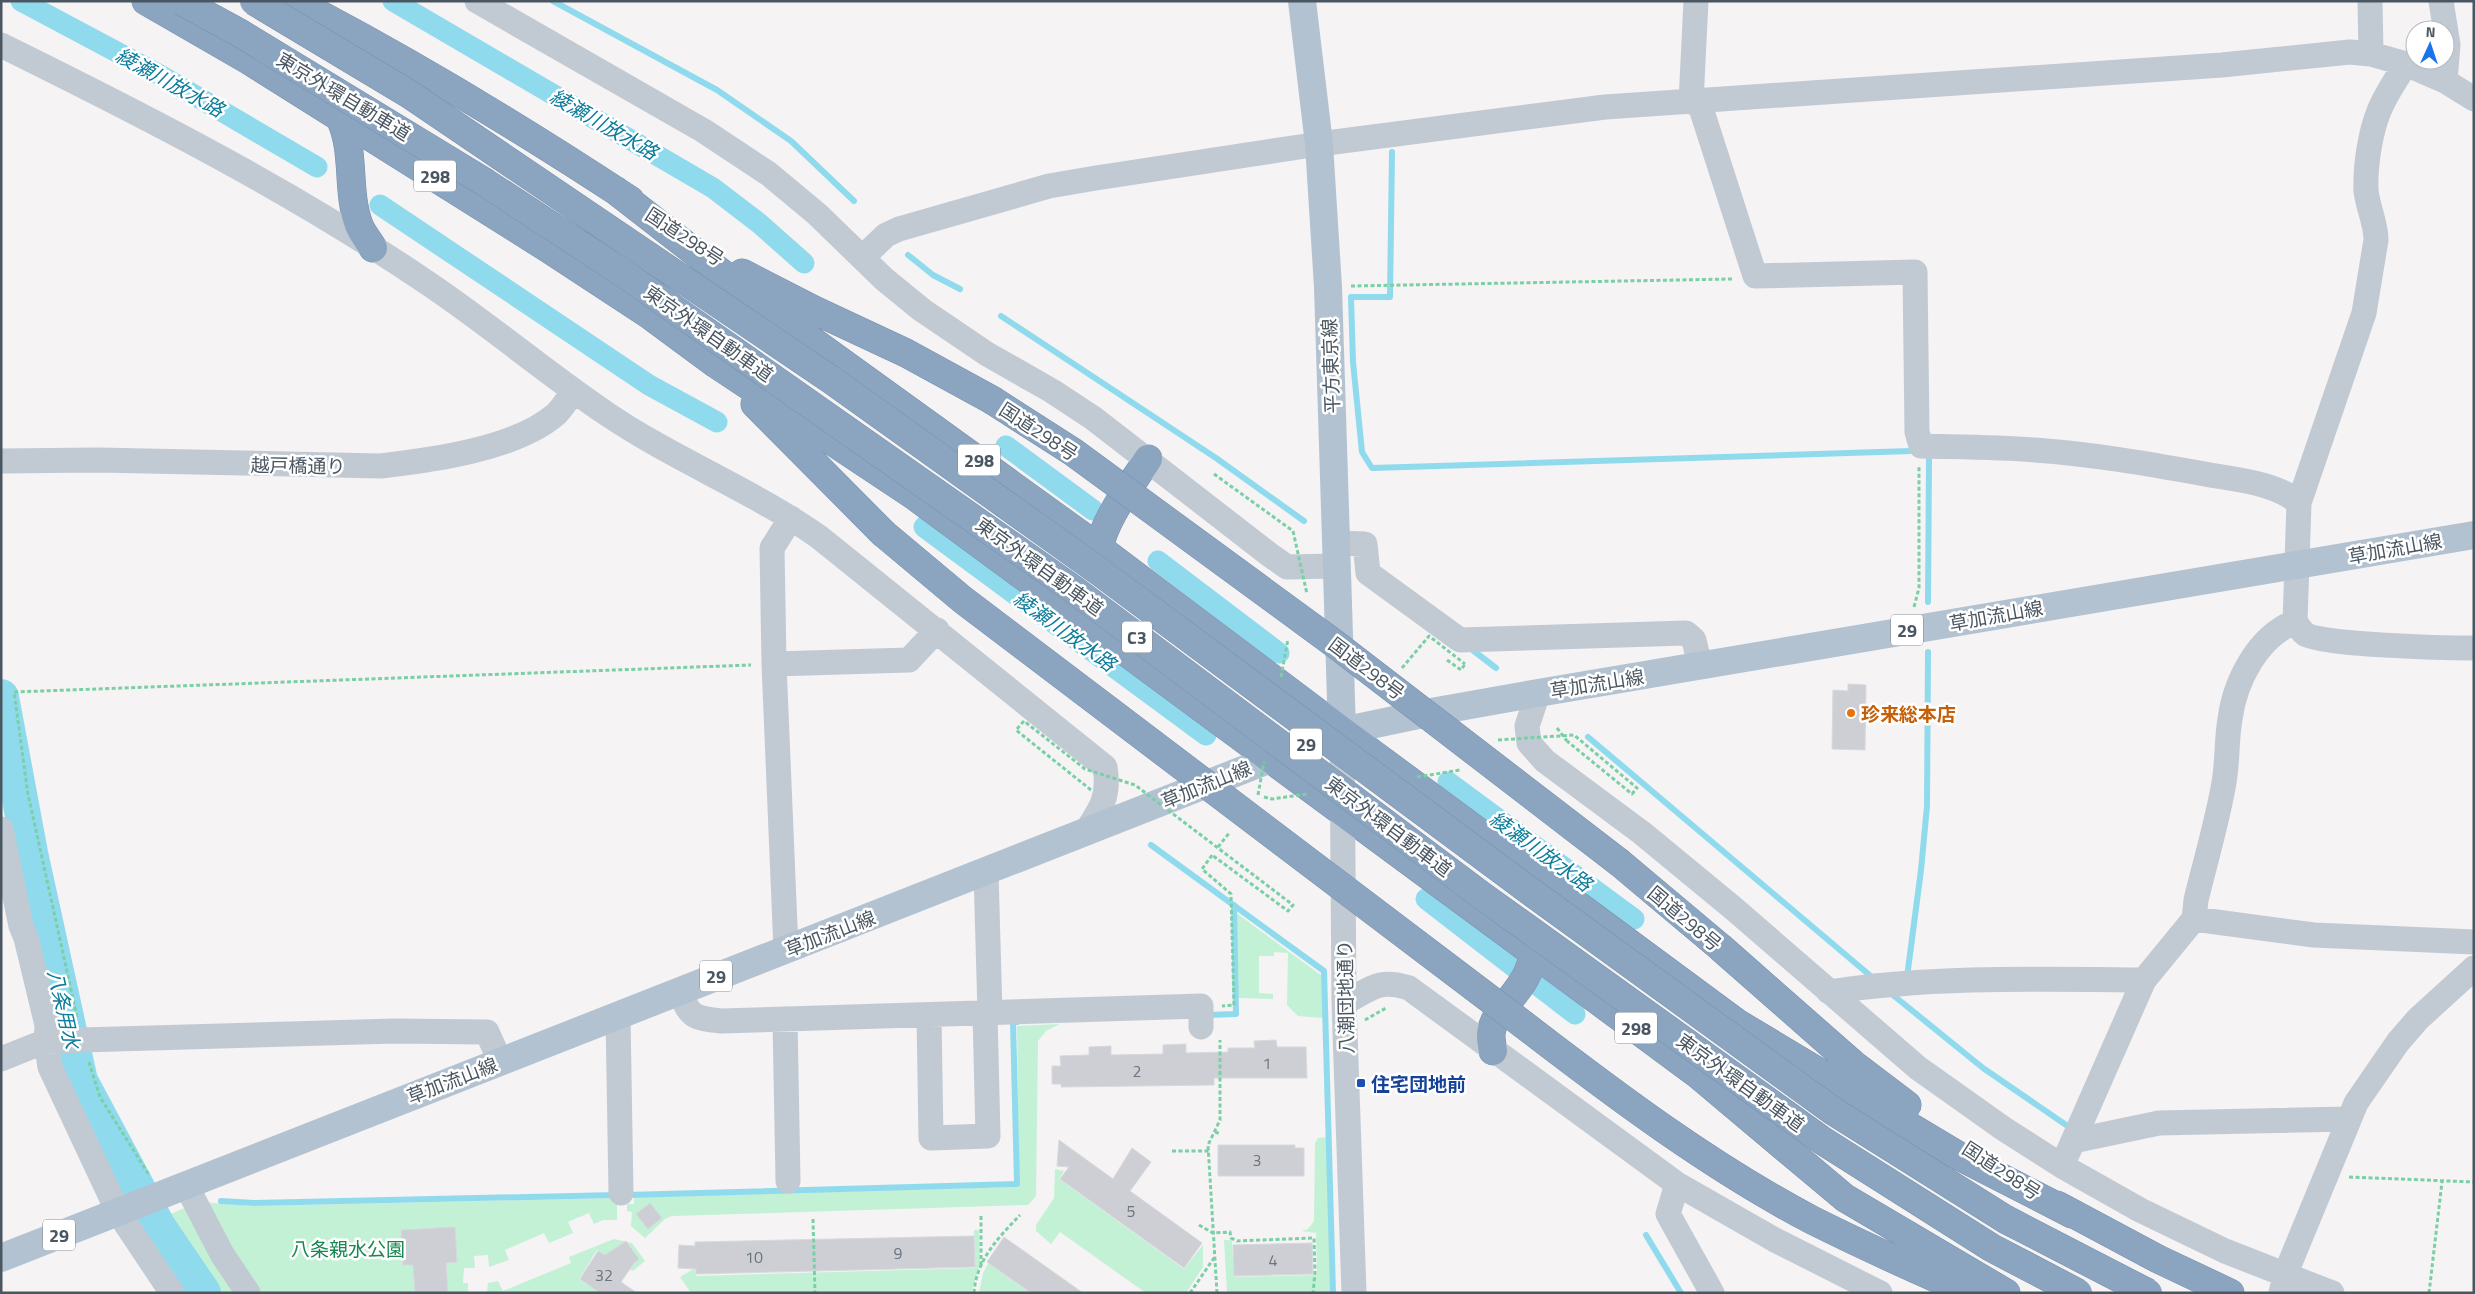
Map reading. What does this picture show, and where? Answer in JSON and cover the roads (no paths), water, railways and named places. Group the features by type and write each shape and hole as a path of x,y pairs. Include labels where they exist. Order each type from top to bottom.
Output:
{"highway":[{"name":"298","path":"146,1 250,60 549,249 651,316 716,364 916,497 1696,1073 1845,1198 2006,1293"},
{"name":"東京外環自動車道","path":"181,1 246,36 461,168 622,273 1073,589 1481,895 1823,1141 1992,1248 2078,1293"},
{"name":"東京外環自動車道","path":"254,1 409,94 830,379 1100,572 1534,894 1833,1110 2004,1219 2148,1293"},
{"name":"国道298号","path":"294,1 444,85 567,158 736,270 814,310 906,353 992,400 1073,452 1335,644 1620,863 1720,947 1852,1064 1933,1125 2072,1214"},
{"path":"340,118 349,142 354,206 360,226 373,248"},
{"name":"国道298号","path":"615,190 764,306 1099,548 1342,731 1737,1023 1959,1156 2158,1259 2230,1293"},
{"name":"298","path":"716,364 883,533 962,600 1586,1073 1711,1159 1811,1219 1907,1266 1970,1293"},
{"path":"1099,548 1102,535 1114,513 1148,459"},
{"path":"1493,1051 1491,1034 1496,1021 1527,978 1532,966 1533,952"}],"main road":[{"name":"平方東京線","path":"1302,1 1320,144 1328,287 1342,731"},
{"name":"草加流山線","path":"1,1258 680,990 1085,833 1269,758 1342,731 1437,711 1538,693 2474,535"}],"street":[{"path":"477,1 712,136 769,174 818,214 884,279 922,310 987,354 1093,418 1287,567 1336,555 1365,544 1368,573 1460,640 1686,632 1694,640 1700,666"},
{"path":"1696,1 1695,102 1755,276 1915,272 1917,432 1920,446 2035,450 2123,459 2247,482 2277,490 2291,496 2299,503"},
{"path":"2370,1 2371,54"},
{"path":"2441,1 2448,45 2445,81"},
{"path":"1,45 185,139 268,185 429,284 574,391 668,452 791,518 937,630 1105,767 1108,785 1102,807 1085,833"},
{"path":"863,257 886,235 899,229 1049,186 1320,144 1564,112 2222,65 2350,52 2371,54 2405,64"},
{"path":"2405,66 2379,111 2369,155 2366,190 2370,212 2376,227 2376,240 2364,314 2299,503 2295,622 2305,634 2314,637 2366,644 2474,648"},
{"path":"2420,70 2445,81 2474,99"},
{"name":"越戸橋通り","path":"1,461 98,460 381,466 426,461 515,437 540,425 556,414 574,391"},
{"path":"786,950 774,664 772,548 791,518"},
{"path":"2062,1166 2144,980 2194,919 2196,900 2223,788 2230,718 2236,695 2248,666 2262,644 2275,631 2295,622"},
{"path":"774,664 909,660 937,630"},
{"path":"1538,693 1527,726 1530,743 1545,761 1642,833 1734,908 1918,1068 2062,1166 2140,1210 2225,1251 2283,1284 2332,1293"},
{"name":"八潮団地通り","path":"1342,731 1344,1003 1354,1293"},
{"path":"1,829 11,930 26,938 47,1025 46,1041 50,1067 118,1212 172,1293"},
{"path":"929,1015 931,1138 988,1136 986,872"},
{"path":"2194,919 2314,935 2474,942"},
{"path":"2283,1284 2356,1103 2398,1042 2418,1019 2474,968"},
{"path":"1829,992 1881,984 2144,980"},
{"path":"1344,1003 1380,984 1392,983 1409,988 1677,1184 1776,1240 1880,1293"},
{"path":"680,990 686,1009 697,1019 721,1021 988,1013 1207,1022"},
{"path":"618,1015 621,1193"},
{"path":"785,1019 788,1181"},
{"path":"1,1059 46,1041 82,1042 395,1031 487,1032 500,1061"},
{"path":"2073,1141 2159,1123 2349,1119"},
{"path":"1677,1184 1668,1214 1712,1293"},
{"path":"174,1189 248,1293"}],"waterway":[{"name":"綾瀬川放水路","path":"21,1 160,75 317,167"},
{"name":"綾瀬川放水路","path":"393,1 713,188 760,224 804,263"},
{"path":"553,1 717,90 791,141 854,201"},
{"path":"1392,152 1390,297 1351,297 1353,362 1362,452 1372,468 1911,451"},
{"name":"綾瀬川放水路","path":"380,205 649,385 717,422"},
{"path":"908,255 933,275 960,289"},
{"path":"1001,316 1216,458 1304,521"},
{"name":"綾瀬川放水路","path":"1006,446 1093,510"},
{"path":"1928,602 1929,460"},
{"name":"綾瀬川放水路","path":"924,527 1206,735"},
{"name":"綾瀬川放水路","path":"1158,561 1279,653"},
{"path":"1470,648 1496,668"},
{"path":"1907,977 1927,806 1928,652"},
{"name":"八条用水","path":"1,697 30,853 80,1081 158,1227 203,1293"},
{"path":"1588,737 1873,978"},
{"name":"綾瀬川放水路","path":"1448,782 1634,919"},
{"path":"1151,845 1324,971 1333,1293"},
{"name":"綾瀬川放水路","path":"1426,899 1575,1014"},
{"path":"1207,1015 1236,1014 1234,905"},
{"path":"1888,991 1983,1068 2069,1127"},
{"path":"627,1195 1017,1184 1013,1022 1017,1022"},
{"path":"221,1201 254,1203 617,1195"},
{"path":"1646,1235 1681,1293"}],"place":[{"name":"珍来総本店","path":"1851,713"},
{"name":"住宅団地前","path":"1361,1083"}],"park label":[{"name":"八条親水公園","path":"348,1248"}]}
